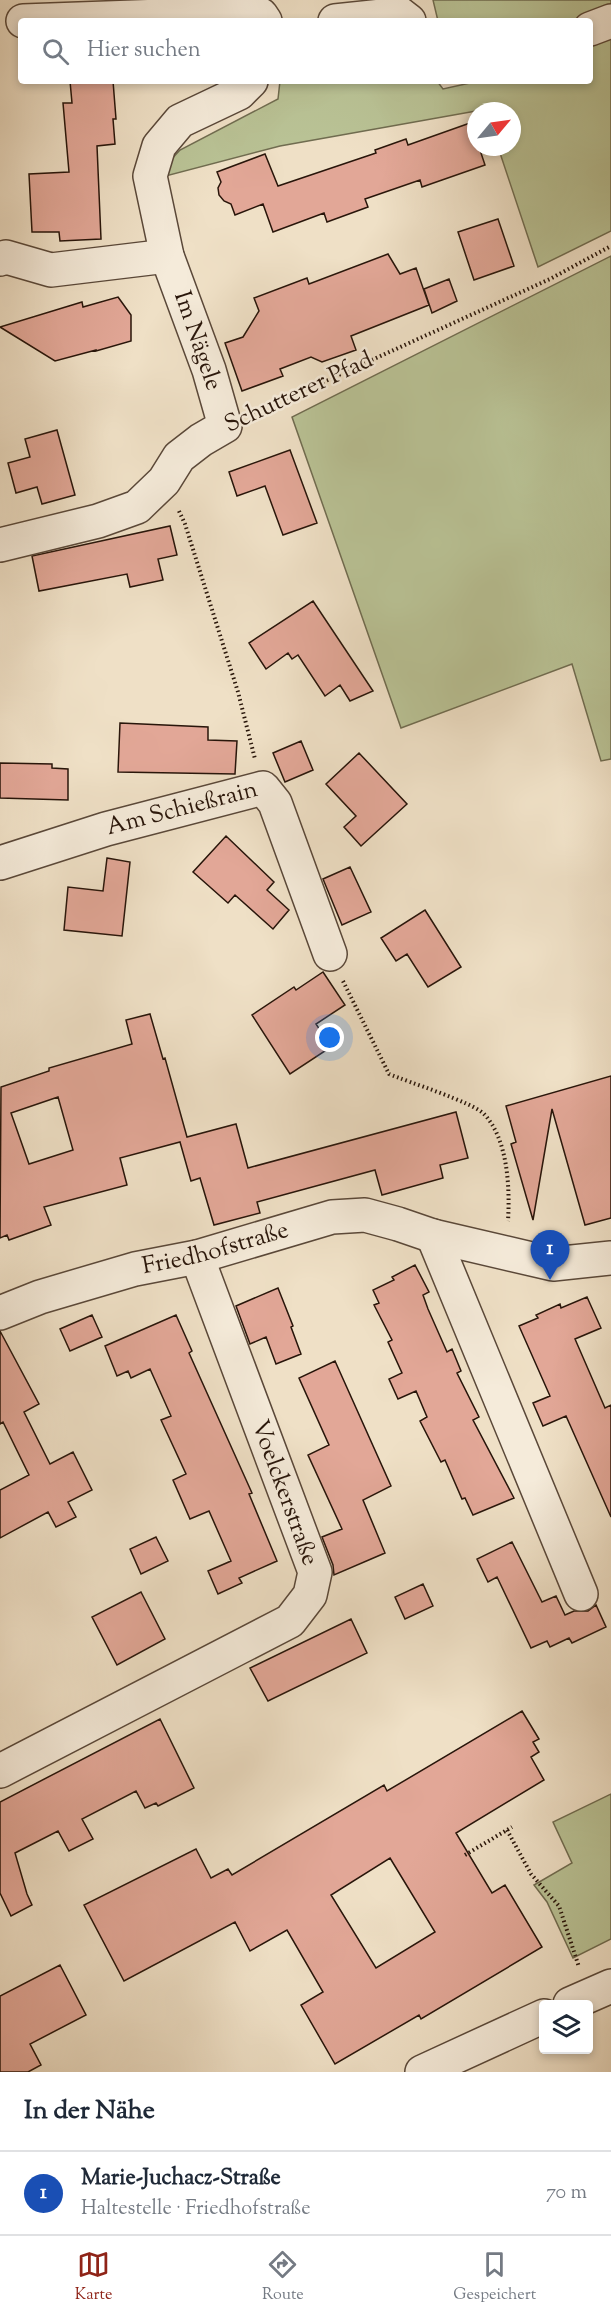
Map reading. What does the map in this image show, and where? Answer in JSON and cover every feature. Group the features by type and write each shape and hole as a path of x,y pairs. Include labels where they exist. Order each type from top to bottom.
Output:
{"street":[{"path":"106,18 245,13 261,15 262,18"},
{"path":"363,18 400,14 405,18"},
{"path":"0,22 18,21"},
{"path":"593,28 611,21"},
{"name":"Im Nägele","path":"225,426 209,370 167,256 150,176 159,146 180,121 239,93 248,84"},
{"path":"0,259 6,257 51,270 167,256"},
{"name":"Schutterer Pfad","path":"0,544 98,521 137,507 164,481 179,457 201,440 225,426"},
{"name":"Am Schießrain","path":"0,863 106,829 263,788 275,803 330,954"},
{"name":"Friedhofstraße","path":"0,1313 40,1297 135,1269 197,1257 332,1217 365,1215 505,1255 553,1264 611,1258"},
{"path":"433,1236 581,1594"},
{"name":"Voelckerstraße","path":"0,1771 290,1621 310,1594 315,1572 197,1257"},
{"path":"579,2000 611,1986"},
{"path":"422,2072 539,2018"}],"path":[{"name":"Schutterer Pfad","path":"225,426 550,279 611,246"},
{"path":"164,481 189,535 238,692 263,788"},
{"path":"330,954 389,1074 471,1106 484,1114 497,1135 504,1159 509,1207 505,1255"},
{"path":"465,1855 512,1827"},
{"path":"507,1830 531,1874 559,1906 580,1969"}],"green space":[{"path":"433,0 611,0 611,231 538,267 501,156 521,156 521,102 467,102 467,113 280,146 162,177 167,164 180,150 278,99 280,84 439,84 443,89 466,84 593,84 593,18 437,18"},
{"path":"611,256 611,759 601,761 572,664 401,728 292,417"},
{"path":"611,1794 611,1939 573,1958 547,1902 534,1885 572,1863 553,1822"}],"building":[{"path":"70,84 113,84 115,144 97,146 101,239 60,241 59,232 32,232 29,174 69,172 63,103 72,103"},
{"path":"467,124 467,156 482,156 485,165 422,187 420,180 365,199 368,207 327,222 324,213 273,232 263,204 235,215 231,204 219,195 218,188 221,182 217,172 265,154 278,186 376,153 375,150 406,139 408,145"},
{"path":"498,219 514,266 474,280 458,232"},
{"path":"388,254 400,274 416,268 429,305 351,336 356,350 322,362 311,357 280,369 283,376 242,391 225,343 243,337 259,311 254,298 307,278 309,284"},
{"path":"449,279 457,301 432,313 424,289"},
{"path":"118,297 131,315 131,341 96,351 55,361 0,327 82,302 83,307"},
{"path":"57,430 75,495 42,504 37,487 16,493 8,463 30,457 25,439"},
{"path":"290,450 317,523 283,535 265,486 237,496 229,472"},
{"path":"170,526 177,555 158,559 163,580 130,587 127,574 39,591 32,556"},
{"path":"313,601 373,691 350,701 340,685 325,696 298,655 292,659 288,653 266,669 249,643"},
{"path":"120,723 208,727 208,740 237,741 235,774 118,772"},
{"path":"301,741 313,770 285,782 273,753"},
{"path":"359,753 407,804 361,846 344,827 356,816 326,784"},
{"path":"0,763 52,764 52,768 68,769 68,800 0,798"},
{"path":"226,836 274,882 267,890 289,910 273,929 235,895 228,903 193,872"},
{"path":"107,858 130,862 122,936 64,930 68,887 103,891"},
{"path":"350,867 371,912 342,925 323,879"},
{"path":"425,910 461,967 428,987 407,954 396,961 381,938"},
{"path":"323,972 345,1005 316,1024 331,1047 290,1074 252,1015 294,987 296,990"},
{"path":"150,1014 187,1137 236,1124 248,1168 456,1112 468,1158 440,1165 443,1178 382,1195 375,1170 257,1202 260,1213 214,1225 200,1178 191,1181 180,1142 120,1158 127,1185 44,1207 51,1225 9,1240 7,1235 0,1238 1,1087 49,1071 49,1068 132,1044 126,1020","holes":["58,1097 73,1150 29,1164 11,1113"]},
{"path":"611,1076 611,1218 585,1225 552,1109 533,1220 511,1144 516,1142 506,1106"},
{"path":"415,1265 429,1292 423,1295 428,1309 447,1352 452,1349 461,1371 457,1373 479,1417 473,1420 514,1498 473,1515 465,1498 462,1499 445,1460 441,1462 420,1421 427,1417 416,1391 398,1399 389,1379 402,1373 388,1342 392,1340 374,1305 379,1303 373,1290 394,1280 392,1277"},
{"path":"278,1288 301,1354 276,1364 266,1337 250,1344 236,1306"},
{"path":"587,1297 601,1328 575,1339 605,1408 611,1405 611,1517 566,1416 543,1426 533,1403 550,1396 519,1326 538,1318 536,1315 560,1304 561,1308"},
{"path":"92,1315 102,1337 70,1351 60,1329"},
{"path":"176,1315 192,1351 189,1353 252,1493 249,1494 277,1561 239,1578 242,1583 218,1594 208,1571 231,1561 209,1511 190,1519 173,1480 186,1474 161,1420 171,1416 150,1369 131,1378 128,1371 117,1376 105,1346"},
{"path":"0,1331 39,1404 24,1412 50,1464 73,1452 92,1490 68,1502 76,1517 56,1527 48,1512 0,1538 0,1490 29,1475 3,1422 0,1424"},
{"path":"335,1361 391,1486 363,1500 385,1553 334,1575 333,1565 322,1537 342,1529 308,1455 329,1445 299,1378"},
{"path":"156,1537 168,1561 141,1574 130,1549"},
{"path":"512,1542 542,1602 556,1596 565,1615 574,1611 588,1611 596,1605 606,1627 572,1643 569,1638 550,1647 547,1641 531,1648 497,1577 488,1582 477,1559"},
{"path":"423,1584 433,1606 405,1619 395,1597"},
{"path":"141,1592 165,1639 117,1665 92,1617"},
{"path":"351,1619 367,1653 268,1701 250,1668"},
{"path":"522,1711 539,1739 533,1742 539,1752 531,1757 544,1780 456,1833 492,1893 505,1885 542,1947 421,2019 419,2015 335,2064 301,2005 323,1992 287,1930 250,1951 235,1922 124,1981 84,1905 196,1849 211,1878 228,1869 232,1875 384,1785 387,1791","holes":["390,1858 435,1932 376,1968 331,1895"]},
{"path":"160,1719 194,1788 158,1806 156,1803 145,1808 136,1791 82,1819 93,1839 69,1851 58,1831 15,1853 32,1905 11,1916 0,1893 0,1802"},
{"path":"60,1965 86,2015 30,2044 41,2065 28,2072 0,2072 0,1996"}],"place":[{"name":"Marie-Juchacz-Straße","path":"550,1280"}]}
